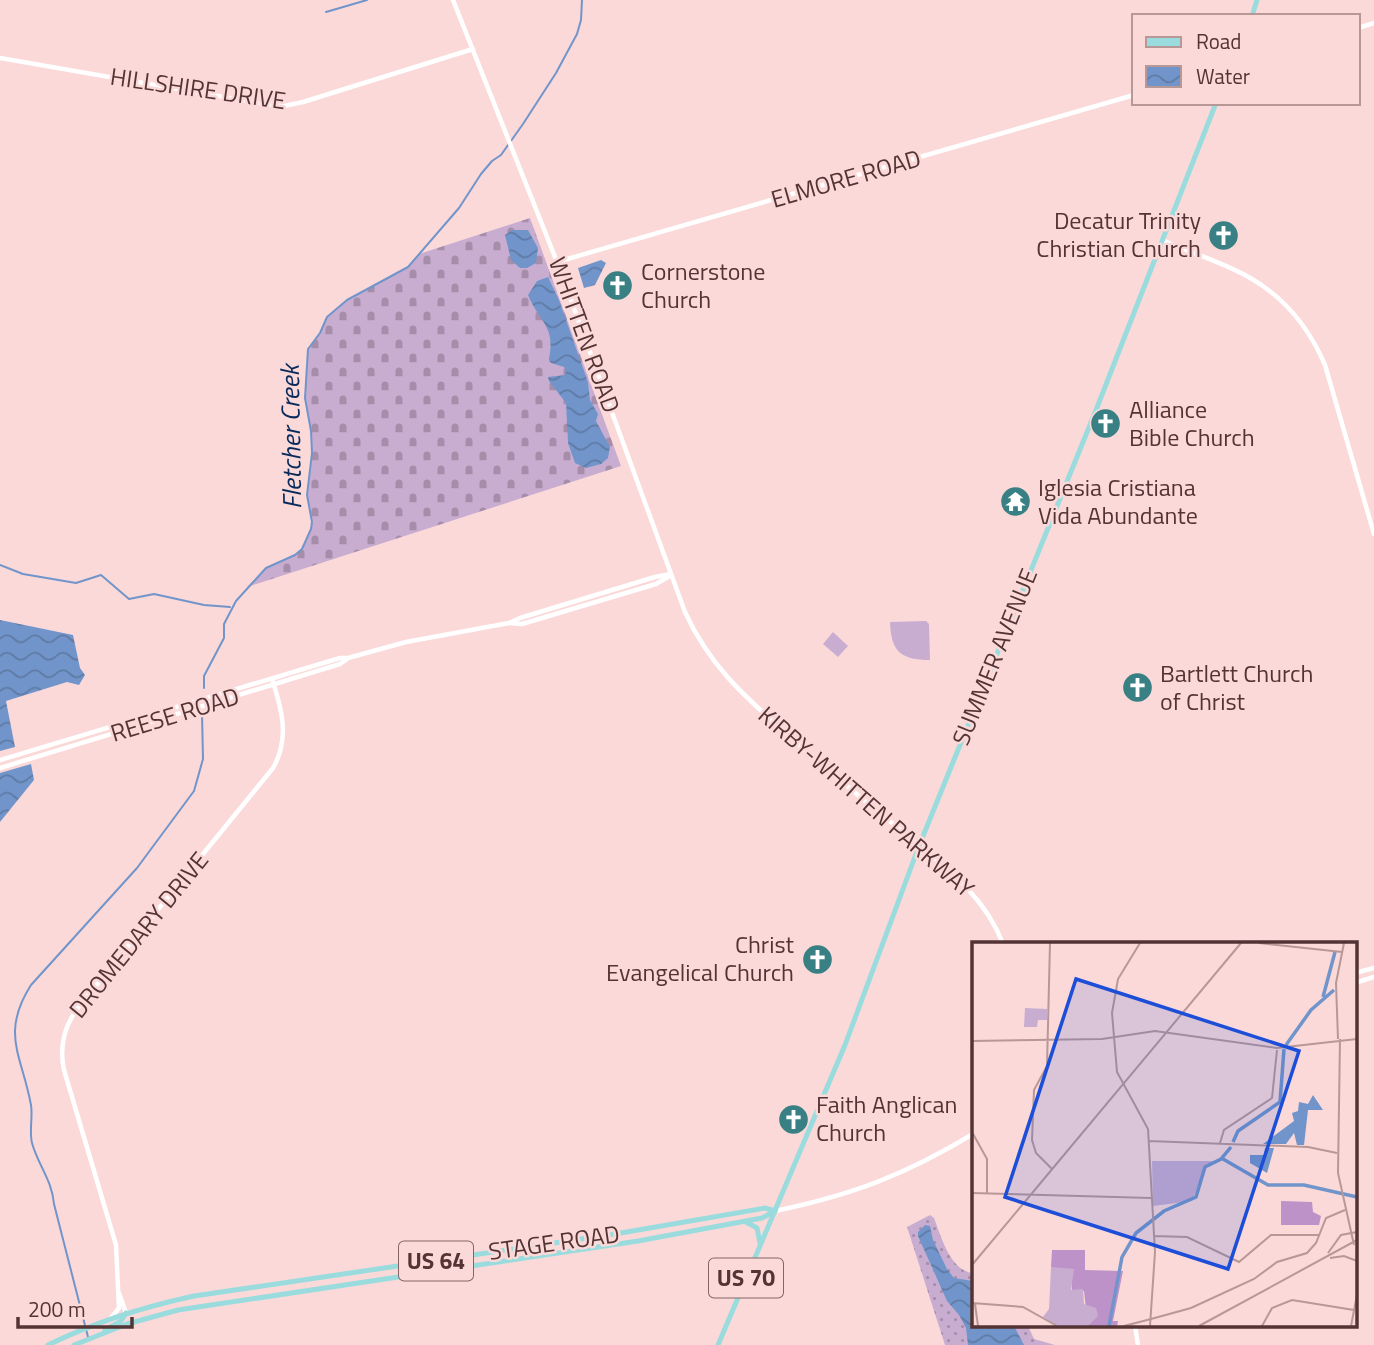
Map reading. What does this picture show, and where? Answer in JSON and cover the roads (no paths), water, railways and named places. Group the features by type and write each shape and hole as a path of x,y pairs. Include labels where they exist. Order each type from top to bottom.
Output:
{"main road":[{"name":"WHITTEN ROAD","path":"453,0 557,262 671,574 699,642 718,668"},
{"name":"HILLSHIRE DRIVE","path":"0,58 284,106 473,49"},
{"name":"ELMORE ROAD","path":"557,262 1132,96"},
{"name":"SUMMER AVENUE","path":"775,1211 845,1045 919,846 1092,421 1215,105"},
{"path":"1162,240 1252,278 1283,302 1303,324 1325,365 1374,534"},
{"name":"REESE ROAD","path":"0,768 273,682 340,658 406,642 509,623 531,614 671,574"},
{"name":"KIRBY-WHITTEN PARKWAY","path":"718,668 737,689 838,780 962,881 990,918 1002,942"},
{"name":"REESE ROAD","path":"0,760 273,682"},
{"name":"DROMEDARY DRIVE","path":"111,1318 119,1308 116,1245 64,1068 64,1035 77,1009 273,768 284,733 273,682"},
{"path":"1356,974 1374,968"},
{"path":"1356,983 1374,977"},
{"name":"STAGE ROAD","path":"75,1345 127,1324 218,1303 461,1269 762,1218 775,1211 835,1197 898,1176 972,1135"},
{"name":"STAGE ROAD","path":"48,1345 99,1322 194,1296 338,1277 765,1208 775,1211"},
{"name":"US 70","path":"718,1345 775,1211"},
{"path":"667,1236 684,1230 685,1222"},
{"path":"743,1222 755,1226 760,1244"},
{"name":"DROMEDARY DRIVE","path":"119,1293 126,1313"},
{"path":"127,1324 128,1317 154,1305"},
{"path":"102,1333 121,1321 126,1313"}],"water":[{"path":"512,230 528,230 538,248 536,263 527,268 520,268 511,260 505,235"},
{"path":"601,260 606,263 595,285 584,288 578,268"},
{"path":"548,277 588,382 590,400 598,414 596,421 610,447 608,458 601,464 586,468 575,463 568,443 566,403 548,377 565,375 566,372 564,367 551,363 549,359 551,348 548,331 528,295 537,281"},
{"path":"0,620 73,635 80,668 85,675 79,685 67,682 6,701 15,747 0,751"},
{"path":"31,764 34,780 0,822 0,773"},
{"path":"925,1225 930,1226 933,1240 947,1269 954,1278 972,1281 972,1328 1015,1328 1024,1345 968,1345 966,1328 947,1301 918,1232"}],"waterway":[{"path":"326,12 367,0"},
{"name":"Fletcher Creek","path":"204,688 204,676 224,638 224,624 236,601 266,568 302,549 311,529 307,495 312,453 311,431 305,398 308,349 320,333 327,317 347,300 408,267 459,208 481,174 501,155 556,73 577,34 582,0"},
{"path":"0,565 23,574 76,583 101,575 129,599 154,594 204,605 230,607"},
{"name":"Fletcher Creek","path":"88,1337 51,1187 32,1143 31,1105 16,1045 17,1017 31,985 137,868 194,791 203,759 202,713"}],"place":[{"name":"Decatur Trinity Christian Church","path":"1224,235"},
{"name":"Cornerstone Church","path":"618,286"},
{"name":"Alliance Bible Church","path":"1106,424"},
{"name":"Iglesia Cristiana Vida Abundante","path":"1015,502"},
{"name":"Bartlett Church of Christ","path":"1137,688"},
{"name":"Christ Evangelical Church","path":"817,959"},
{"name":"Faith Anglican Church","path":"793,1119"}]}
